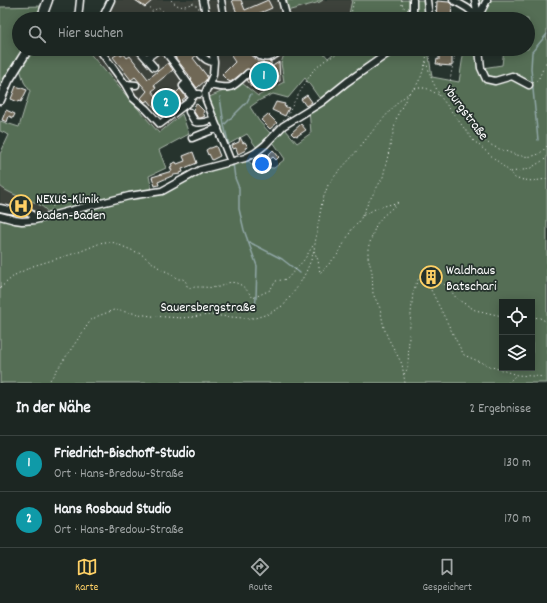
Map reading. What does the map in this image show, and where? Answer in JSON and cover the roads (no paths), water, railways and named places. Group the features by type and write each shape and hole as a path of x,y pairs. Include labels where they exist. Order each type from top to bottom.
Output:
{"main road":[{"path":"44,12 48,0"},
{"path":"0,100 8,81 24,56"}],"street":[{"path":"79,12 80,0"},
{"path":"105,12 111,0"},
{"path":"203,0 206,12"},
{"path":"221,0 223,12"},
{"path":"282,0 285,12"},
{"path":"413,0 413,12"},
{"path":"426,0 428,12"},
{"path":"453,0 471,12"},
{"path":"474,0 477,12"},
{"path":"481,12 487,0"},
{"path":"484,12 490,0"},
{"path":"104,56 125,84 133,98 160,124 190,101 194,95 205,93"},
{"path":"149,56 146,58 154,67"},
{"path":"168,56 187,82 194,95"},
{"path":"202,56 210,62 214,62"},
{"path":"214,56 213,75 205,93 206,100 232,161"},
{"path":"260,56 273,56"},
{"path":"0,216 22,221 35,220 122,197 162,191 200,170 245,158 255,153 283,126 322,102 384,56"},
{"path":"480,56 481,68 486,79 495,81 512,76 529,85"},
{"path":"209,85 227,88 234,86 249,71"},
{"path":"125,84 136,85"},
{"path":"189,112 197,123 214,119"},
{"path":"192,138 218,128"},
{"path":"0,208 29,212 34,216 35,220"}],"waterway":[{"path":"535,48 547,34"},
{"path":"532,56 531,69 538,140"},
{"path":"224,125 247,102 251,94"},
{"path":"220,97 224,125 231,154"},
{"path":"233,163 235,178 239,188 239,209 244,230 257,266 255,308"},
{"path":"247,241 282,259 300,273"}],"place":[{"name":"Friedrich-Bischoff-Studio","path":"264,76"},
{"name":"Hans Rosbaud Studio","path":"166,103"},
{"name":"NEXUS-Klinik Baden-Baden","path":"21,206"},
{"name":"Waldhaus Batschari","path":"431,277"}]}
